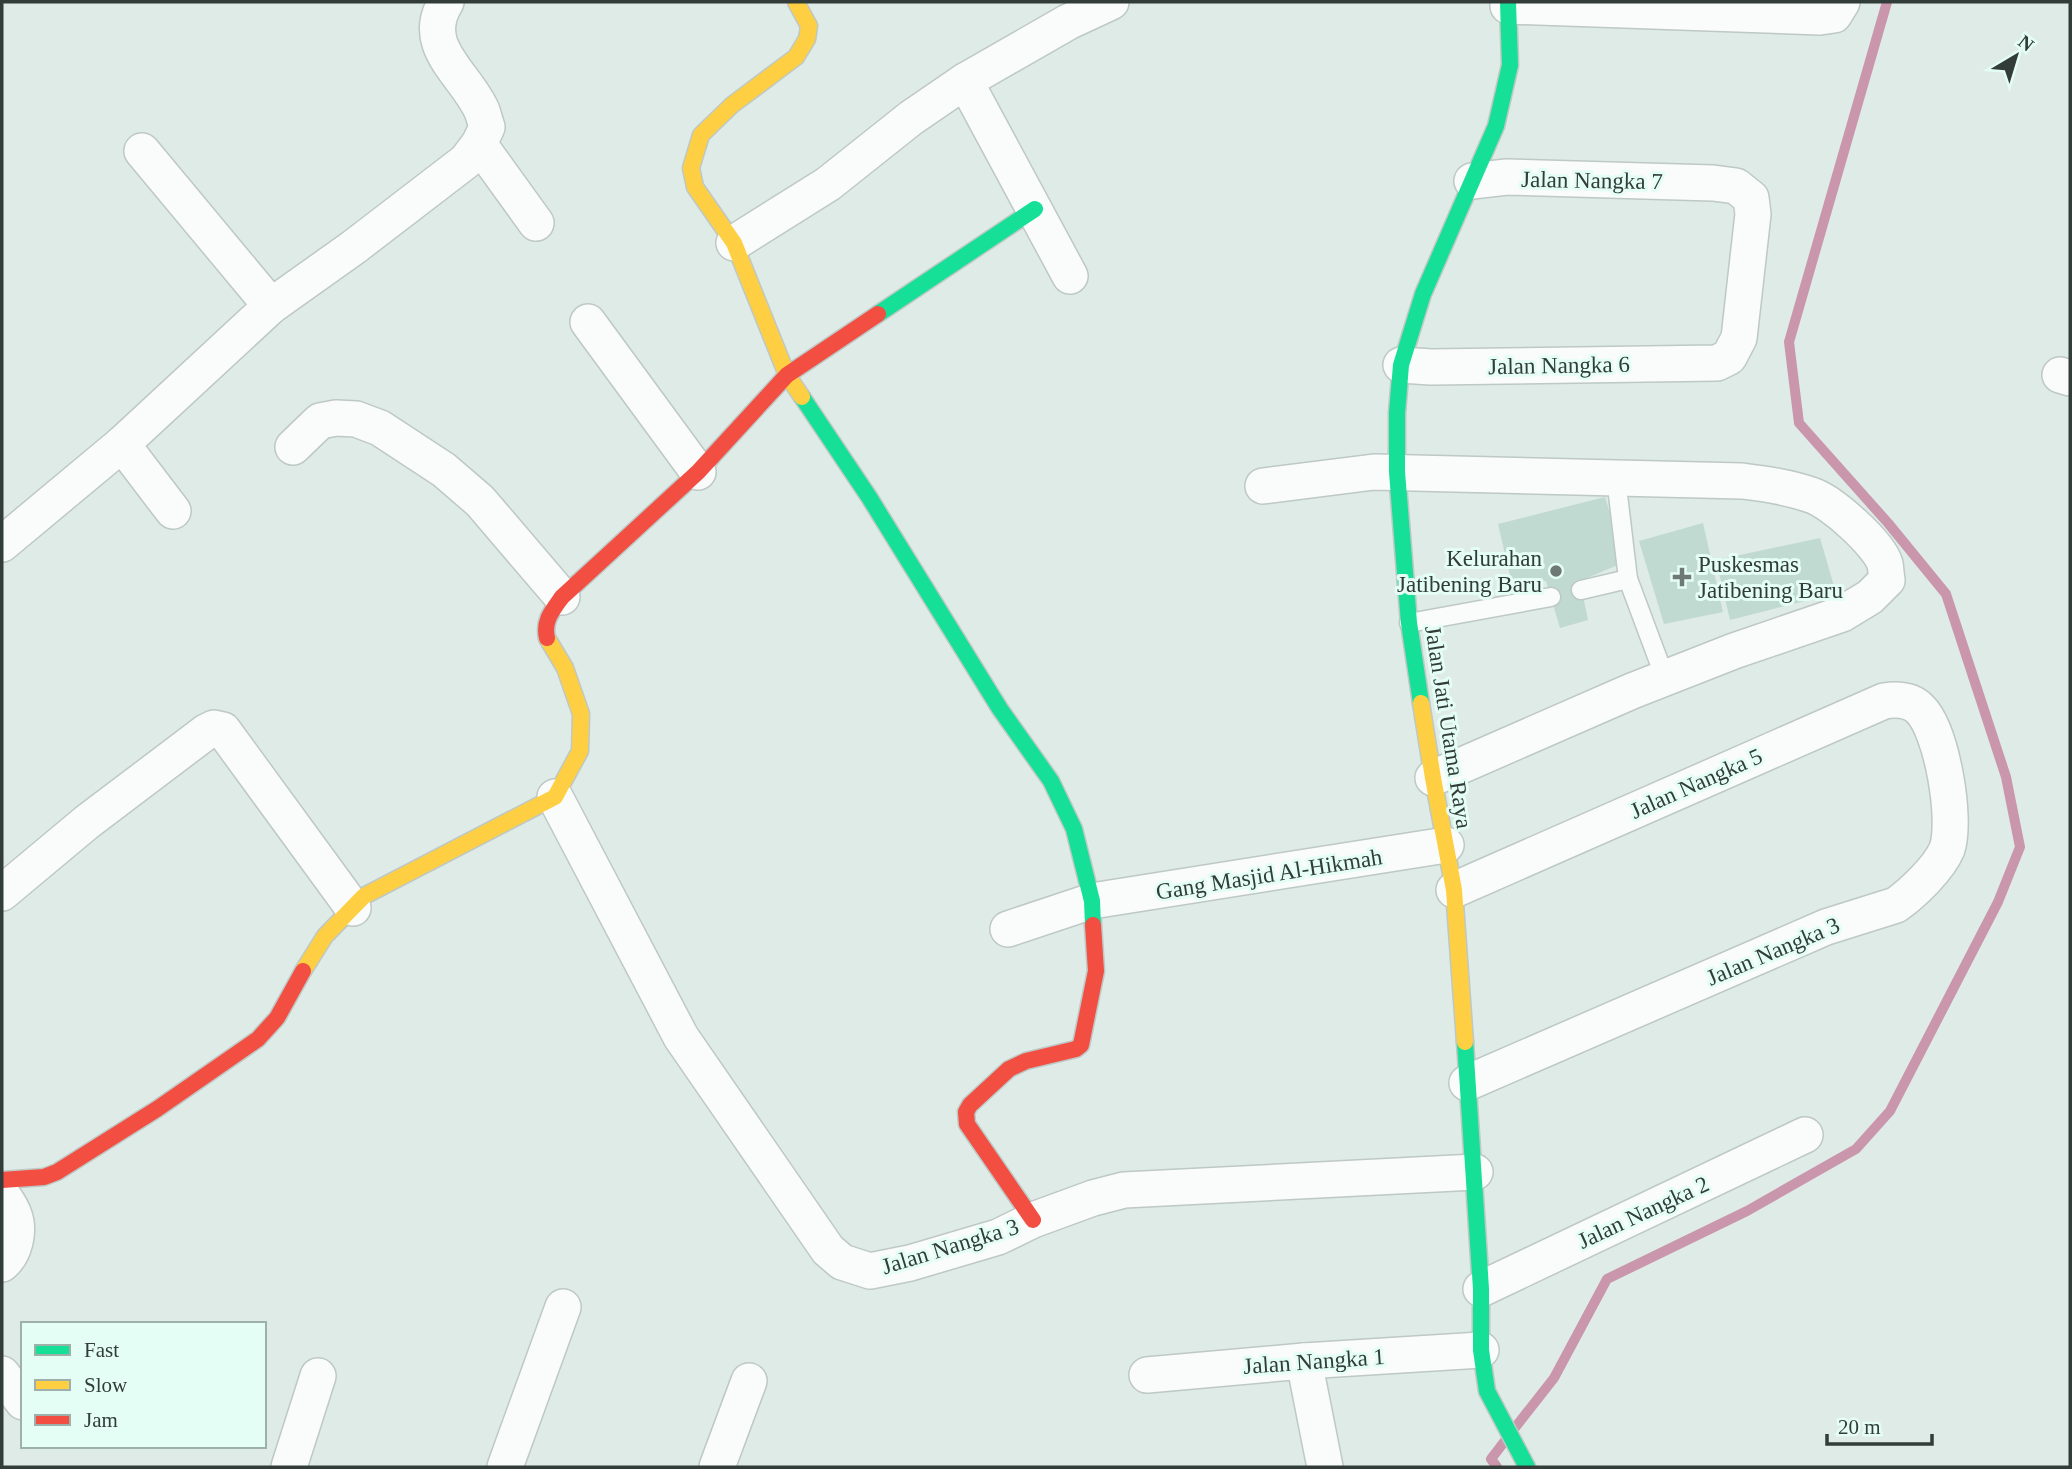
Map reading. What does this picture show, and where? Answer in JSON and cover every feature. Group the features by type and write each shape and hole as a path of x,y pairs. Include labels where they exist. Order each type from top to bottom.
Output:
{"street":[{"path":"2,544 121,444 271,306 354,247 466,161 479,144 487,127 481,109 441,47 436,30 446,2"},
{"path":"796,2 808,26 807,39 796,57 732,106 701,135 691,168 695,187 734,243 787,375 869,497 1000,709 1051,781 1074,829 1092,901 1096,971 1081,1045 1076,1049 1026,1060 1009,1069 970,1105 966,1112 967,1124 1033,1220"},
{"path":"734,243 828,184 911,118 965,81 1068,22 1111,2"},
{"path":"1508,4 1831,9"},
{"name":"Jalan Jati Utama Raya","path":"1508,4 1510,65 1496,126 1423,294 1401,365 1397,413 1397,472 1409,623 1454,890 1475,1172 1486,1391 1527,1467"},
{"path":"965,81 1070,276"},
{"path":"479,144 536,223"},
{"path":"142,151 271,306"},
{"name":"Jalan Nangka 7","path":"1472,181 1507,177 1737,186 1751,198 1753,214 1739,338 1729,357 1717,363"},
{"path":"2,1180 44,1177 57,1172 157,1109 258,1039 277,1018 325,936 364,896 555,797 580,751 581,714 565,668 545,635 547,618 562,597 698,472 787,375 1035,209"},
{"path":"588,322 698,472"},
{"name":"Jalan Nangka 6","path":"1401,365 1431,367 1717,363"},
{"path":"293,447 320,421 336,418 356,419 380,428 444,470 480,501 562,597"},
{"path":"121,444 173,511"},
{"path":"1263,486 1374,472 1742,481 1781,486 1815,496 1851,522 1871,542 1884,562 1887,580 1870,597 1842,614 1665,678 1433,778"},
{"name":"Jalan Nangka 5","path":"1454,890 1884,701 1901,699 1919,707 1932,726"},
{"name":"Jalan Nangka 3","path":"1467,1083 1826,927 1896,905 1904,899 1922,883 1943,856 1949,837 1951,821 1948,794 1932,726"},
{"path":"2,894 87,822 214,728 223,730 353,908"},
{"name":"Jalan Nangka 3","path":"555,797 681,1037 828,1250 842,1262 870,1271 910,1263 998,1237 1033,1220 1093,1198 1124,1191 1475,1172"},
{"name":"Gang Masjid Al-Hikmah","path":"1008,929 1092,901 1446,845"},
{"name":"Jalan Nangka 2","path":"1480,1289 1805,1135"},
{"path":"2,1194 15,1214 16,1239 9,1258 2,1264"},
{"path":"505,1467 563,1307"},
{"name":"Jalan Nangka 1","path":"1147,1375 1304,1361 1482,1350"},
{"path":"1304,1361 1325,1467"},
{"path":"2,1374 21,1399"},
{"path":"289,1467 318,1376"},
{"path":"717,1467 749,1381"}],"lane":[{"path":"1616,478 1628,579 1665,678"},
{"path":"1581,590 1628,579"},
{"path":"1409,623 1551,597"}],"building":[{"name":"Kelurahan Jatibening Baru","path":"1605,497 1625,562 1580,581 1588,620 1560,628 1546,581 1512,584 1498,524"},
{"name":"Puskesmas Jatibening Baru","path":"1703,523 1723,612 1664,624 1639,541"},
{"path":"1820,538 1836,593 1730,620 1716,560"}],"waterway":[{"path":"1514,1429 1554,1378 1607,1279 1747,1211 1856,1149 1890,1111 1998,902 2020,847 2006,777 1946,594 1888,523 1799,423 1789,342 1887,2"},
{"path":"1497,1467 1491,1459 1504,1442"}],"traffic: fast":[{"path":"1421,703 1409,623 1397,472 1397,413 1401,365 1423,294 1496,126 1510,65 1508,2"},
{"path":"878,314 1035,209"},
{"path":"802,397 869,497 1000,709 1051,781 1074,829 1092,901 1093,925"},
{"path":"1465,1042 1481,1289 1481,1350 1487,1391 1527,1467"}],"traffic: slow":[{"path":"796,2 809,26 807,39 796,57 732,105 701,135 691,168 695,187 734,243 787,375 802,397"},
{"path":"303,971 325,936 364,896 555,797 580,751 581,714 565,668 547,638"},
{"path":"1421,703 1454,890 1465,1042"}],"traffic: jam":[{"path":"547,638 547,621 562,597 698,472 787,375 878,314"},
{"path":"1033,1220 967,1124 966,1112 970,1105 1009,1069 1026,1061 1076,1049 1081,1045 1096,971 1093,925"},
{"path":"2,1180 44,1177 57,1172 157,1109 258,1039 277,1018 303,971"}],"place":[{"name":"Kelurahan Jatibening Baru","path":"1556,571"},
{"name":"Puskesmas Jatibening Baru","path":"1682,577"}]}
